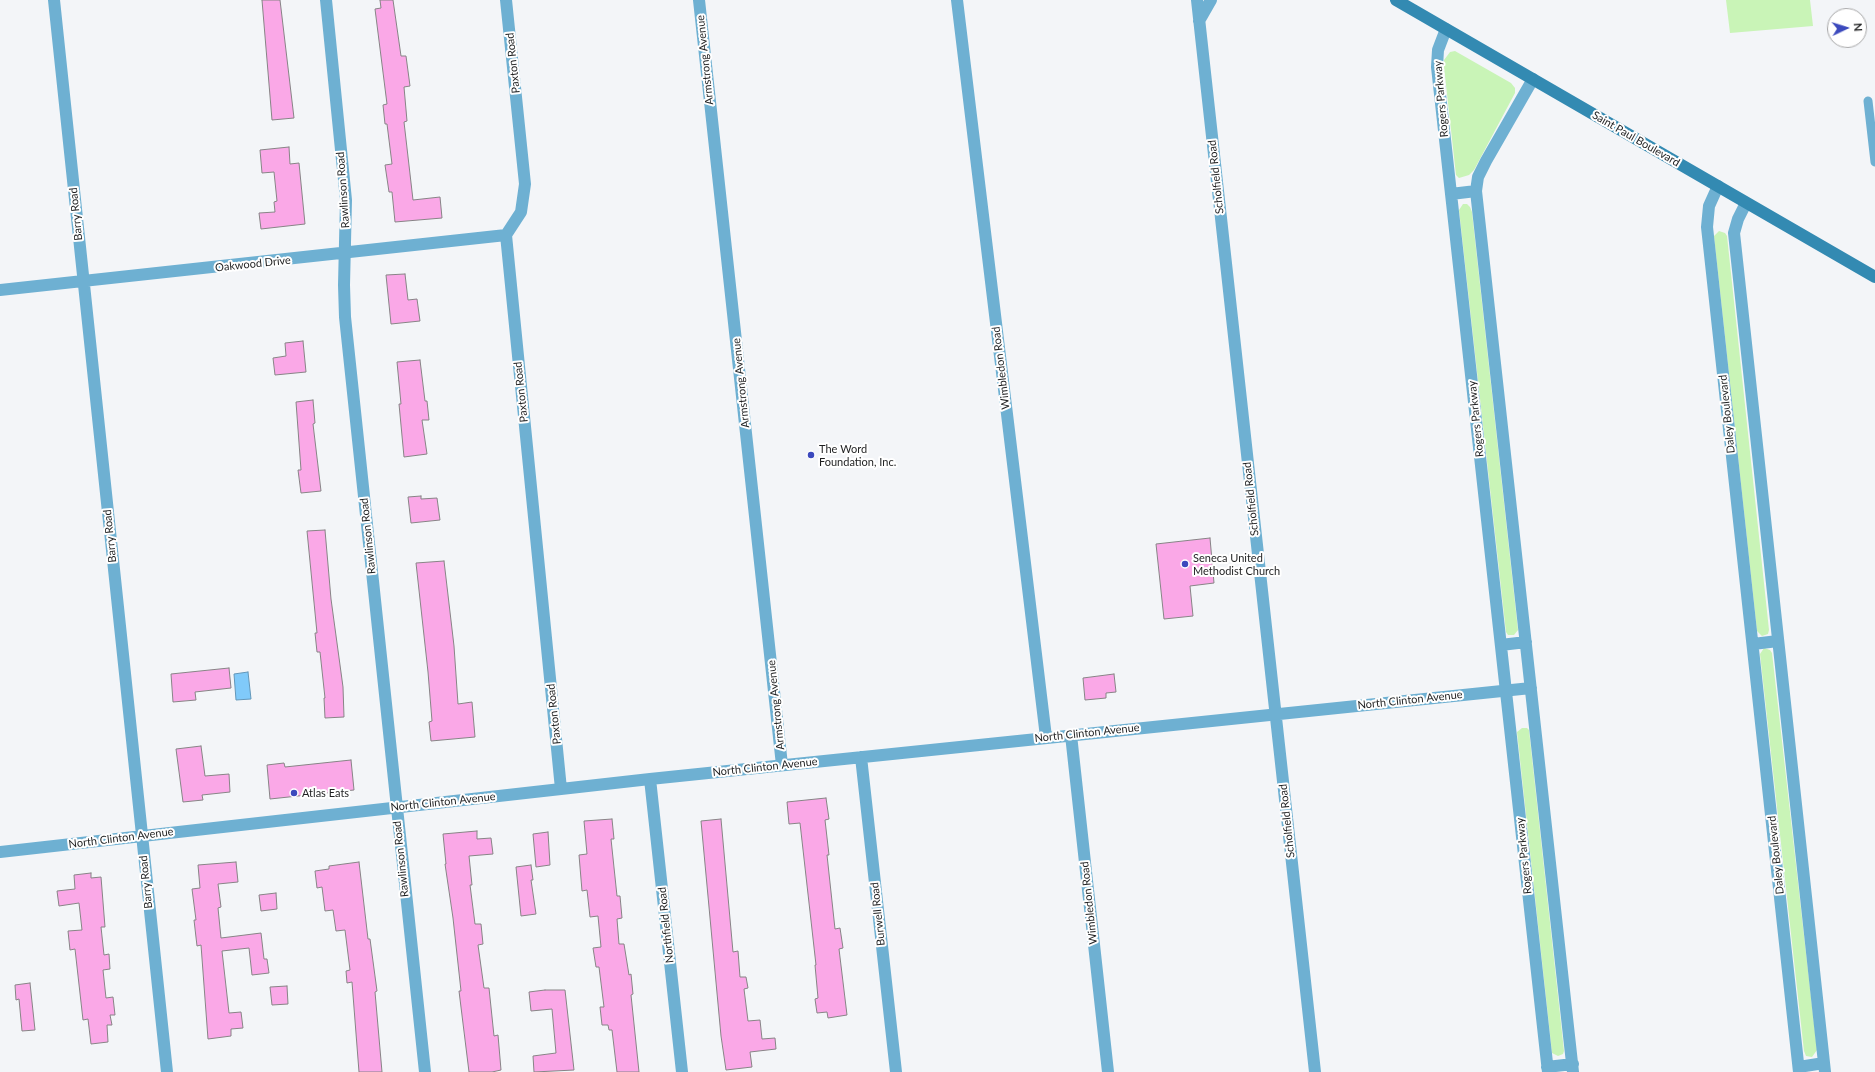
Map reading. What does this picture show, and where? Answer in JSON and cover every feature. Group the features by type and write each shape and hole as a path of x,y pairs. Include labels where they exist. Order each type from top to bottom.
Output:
{"main road":[{"name":"Saint Paul Boulevard","path":"1396,0 1875,277"}],"street":[{"name":"Barry Road","path":"54,0 167,1072"},
{"name":"Rawlinson Road","path":"326,0 346,200 347,230 345,254 345,317 425,1072"},
{"name":"Paxton Road","path":"506,0 525,184 521,212 506,235 561,789"},
{"name":"Armstrong Avenue","path":"699,0 782,765"},
{"name":"Wimbledon Road","path":"957,0 1046,737"},
{"name":"Scholfield Road","path":"1197,0 1315,1072"},
{"path":"1199,21 1211,0"},
{"name":"Rogers Parkway","path":"1446,30 1438,50 1437,66 1548,1069 1573,1068 1476,192 1478,177 1486,161 1533,79"},
{"name":"Daley Boulevard","path":"1718,186 1709,206 1707,227 1799,1069 1825,1068 1734,233 1738,219 1746,203"},
{"path":"1451,194 1476,192"},
{"name":"Oakwood Drive","path":"0,290 345,254 506,235"},
{"path":"1753,644 1778,641"},
{"path":"1501,645 1526,642"},
{"name":"North Clinton Avenue","path":"0,852 650,779 1071,734 1531,688"},
{"name":"Wimbledon Road","path":"1071,734 1108,1072"},
{"name":"Burwell Road","path":"861,757 896,1072"},
{"name":"Northfield Road","path":"650,779 682,1072"}],"lane":[{"path":"1868,101 1875,162"}],"green space":[{"path":"1726,0 1810,0 1813,26 1730,33"},
{"path":"1455,51 1511,83 1515,88 1515,93 1474,170 1469,175 1459,178 1456,175 1444,67 1444,60 1450,52"},
{"path":"1463,204 1467,204 1472,212 1518,630 1514,635 1508,635 1506,632 1459,210"},
{"path":"1719,231 1725,233 1727,236 1769,630 1768,634 1762,636 1757,631 1714,236"},
{"path":"1764,648 1770,650 1772,653 1817,1050 1812,1057 1806,1056 1804,1051 1760,654"},
{"path":"1522,728 1527,728 1529,730 1564,1051 1563,1054 1558,1056 1552,1053 1517,732"}],"water":[{"path":"248,672 251,699 236,700 234,674"}],"building":[{"path":"262,0 280,0 294,118 272,120"},
{"path":"380,0 393,0 401,56 406,56 410,86 404,87 407,121 404,122 413,200 440,197 442,218 395,222 392,192 389,192 385,165 392,164 387,124 385,124 383,105 387,104 375,9 381,8"},
{"path":"289,147 290,164 299,163 305,224 261,229 259,213 275,212 274,202 277,201 274,172 262,173 260,150"},
{"path":"405,274 408,300 417,299 420,321 391,324 386,275"},
{"path":"303,341 306,372 275,375 273,358 286,356 285,343"},
{"path":"420,360 429,420 422,420 427,454 404,457 397,362"},
{"path":"313,400 315,423 313,424 321,491 301,493 298,470 301,470 296,402"},
{"path":"421,496 421,499 437,498 440,520 411,523 408,497"},
{"path":"325,530 331,599 343,687 344,717 325,718 325,698 320,652 317,652 315,633 317,633 307,531"},
{"name":"Seneca United Methodist Church","path":"1210,538 1214,583 1190,586 1193,616 1164,619 1156,544"},
{"path":"444,561 454,646 458,704 472,702 475,737 431,741 429,722 432,721 428,672 416,563"},
{"path":"229,668 231,688 195,692 196,700 173,702 171,674"},
{"path":"1114,674 1116,692 1106,693 1106,698 1085,700 1083,678"},
{"path":"201,746 205,776 229,774 230,792 202,795 203,800 183,802 176,749"},
{"path":"351,760 354,790 270,799 267,765 284,763 285,767"},
{"path":"826,798 829,819 825,820 829,855 827,855 835,929 840,928 843,948 839,949 847,1015 828,1018 827,1012 817,1013 815,999 818,998 816,965 800,823 789,824 787,802"},
{"path":"612,819 614,839 611,839 617,896 620,896 622,918 617,919 619,944 624,944 629,975 631,974 633,994 631,995 639,1072 617,1072 612,1030 609,1030 608,1025 602,1025 600,1007 604,1007 599,967 596,967 593,948 601,947 598,916 590,917 587,890 582,891 579,855 587,854 584,821"},
{"path":"721,819 733,952 738,951 740,977 746,977 748,988 744,989 748,1021 760,1020 762,1039 775,1038 776,1049 750,1052 752,1067 726,1070 721,1036 701,821"},
{"path":"477,831 477,839 491,838 493,854 469,856 472,885 470,885 475,924 481,924 483,944 478,945 484,988 489,988 494,1036 498,1035 501,1070 492,1072 469,1072 459,991 461,991 453,918 445,864 443,834"},
{"path":"548,832 550,865 536,867 533,834"},
{"path":"236,862 238,882 218,884 221,907 218,908 221,938 261,933 264,959 267,959 269,973 252,975 249,948 222,951 229,1013 241,1012 243,1028 231,1029 231,1036 208,1039 201,945 197,946 194,920 196,920 192,889 200,888 198,865"},
{"path":"359,862 368,939 370,939 377,991 375,992 382,1072 359,1072 352,982 347,983 346,971 350,970 345,930 336,931 333,910 325,911 322,887 317,888 315,871 329,869 329,866"},
{"path":"531,865 533,880 531,880 536,914 521,916 516,867"},
{"path":"91,873 91,878 101,877 105,927 101,927 104,955 109,954 110,969 103,970 106,998 113,997 115,1015 110,1015 112,1025 107,1025 108,1042 91,1044 88,1019 83,1020 75,949 70,950 68,931 82,930 79,903 59,906 57,891 75,889 74,875"},
{"path":"276,893 277,909 261,911 259,895"},
{"path":"30,983 35,1030 22,1031 19,999 16,1000 15,985"},
{"path":"287,986 288,1004 272,1005 270,987"},
{"path":"565,990 574,1070 534,1072 533,1056 556,1053 552,1009 531,1011 529,992"}],"place":[{"name":"The Word Foundation, Inc.","path":"811,455"},
{"name":"Seneca United Methodist Church","path":"1185,564"},
{"name":"Atlas Eats","path":"294,793"}]}
